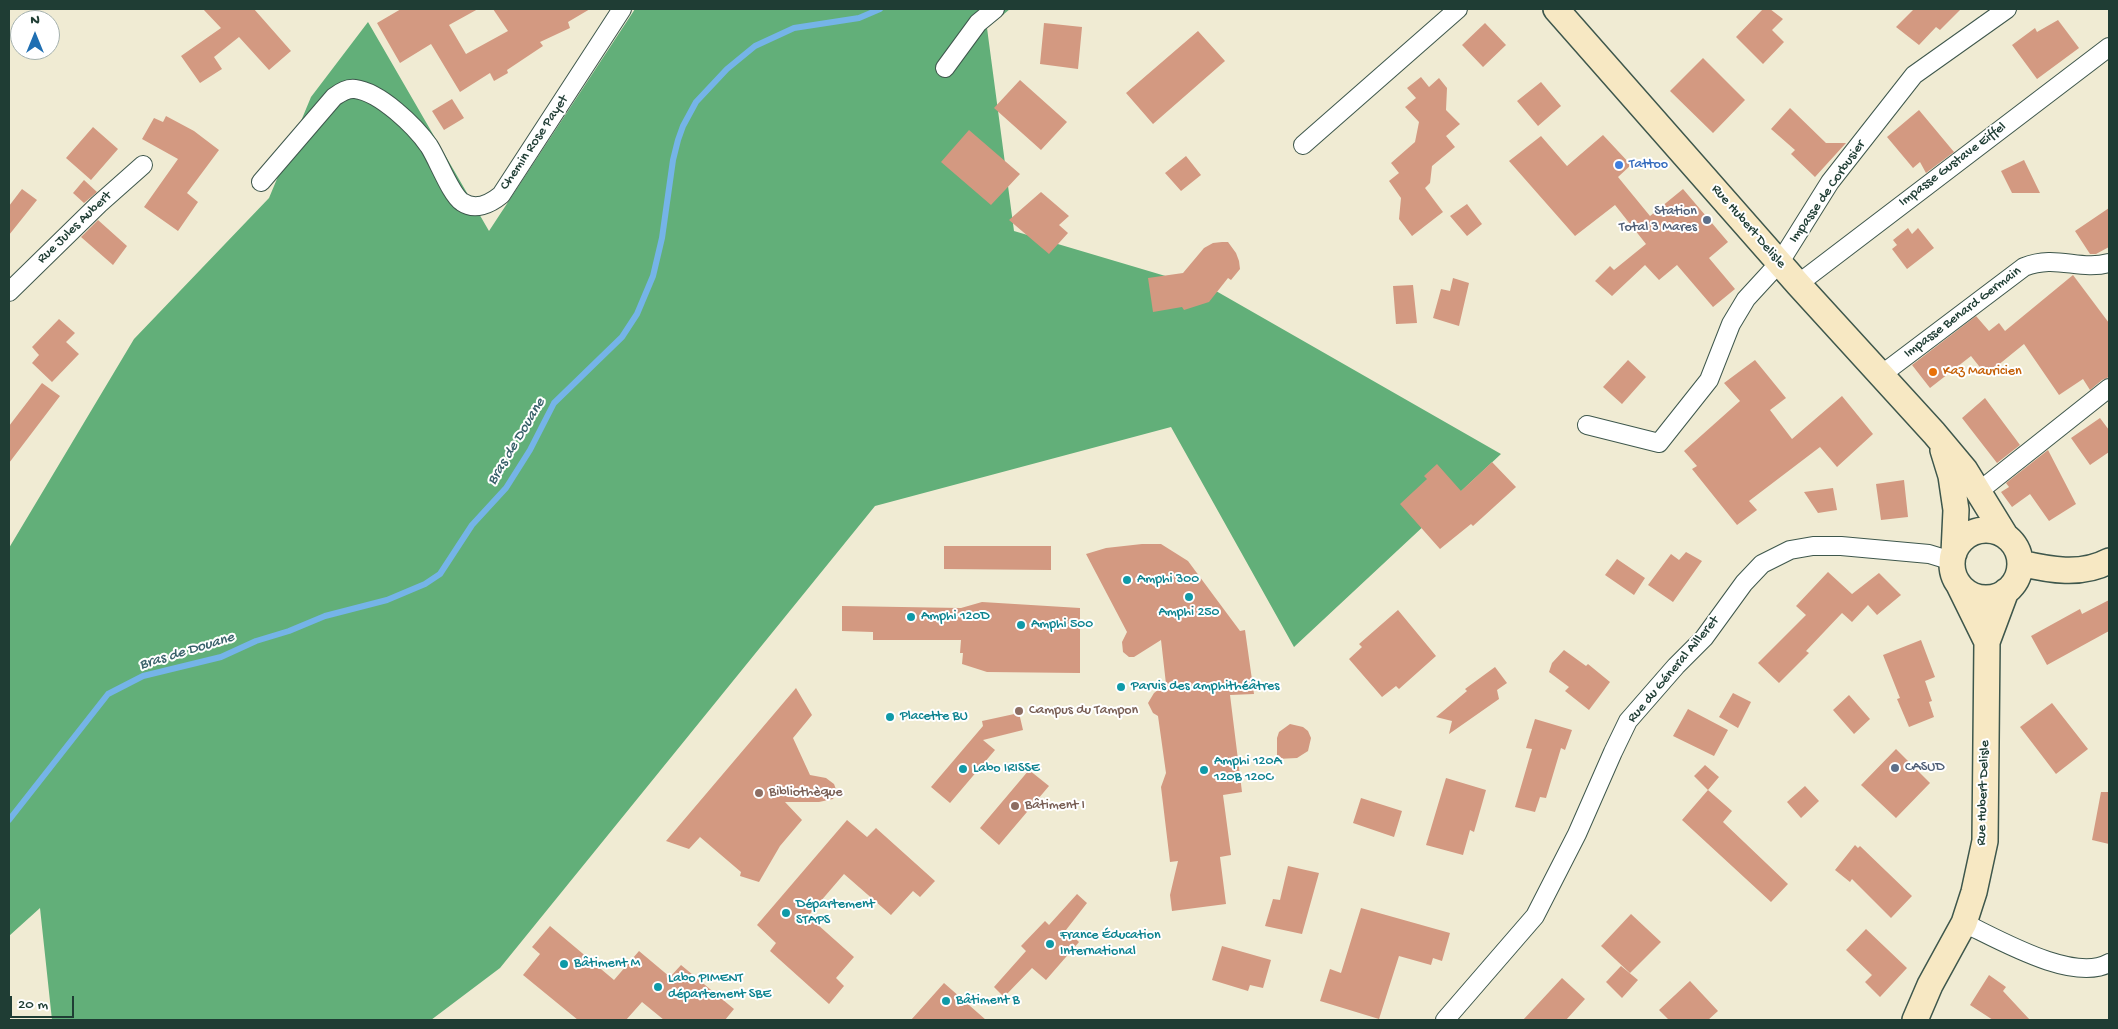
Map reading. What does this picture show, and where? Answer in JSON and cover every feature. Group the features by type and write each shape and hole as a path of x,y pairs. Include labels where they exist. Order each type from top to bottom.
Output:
{"main road":[{"name":"Rue Hubert Delisle","path":"1556,9 1965,470 2005,535 2013,542 2018,552 2019,574 2014,584 2006,591 1987,642 1985,841 1974,892 1964,923 1930,985 1915,1020"},
{"name":"Rue Hubert Delisle","path":"1941,443 1951,476 1956,510 1955,566 1987,642"},
{"path":"2005,535 1985,530 1966,536 1958,544 1955,566 1965,591 1985,598 1996,596 2006,591"},
{"path":"2020,563 2077,571 2097,568 2109,561"}],"street":[{"name":"Chemin Rose Payet","path":"261,182 334,97 344,90 354,89 370,94 390,107 409,124 428,145 443,169 456,196 463,203 472,206 493,202 500,195 622,9"},
{"path":"945,68 978,23 995,9"},
{"path":"1303,145 1458,9"},
{"name":"Impasse de Corbusier","path":"1587,425 1659,443 1709,380 1731,324 1746,299 1780,262 1830,182 1914,75 2007,9"},
{"name":"Impasse Gustave Eiffel","path":"1798,284 2109,47"},
{"name":"Rue Jules Aubert","path":"9,292 99,204 143,166"},
{"name":"Impasse Benard Germain","path":"1881,375 2024,267 2037,262 2050,261 2084,265 2109,263"},
{"path":"1978,492 2109,388"},
{"name":"Rue du Géneral Ailleret","path":"1444,1020 1535,916 1577,834 1628,722 1676,666 1704,638 1744,583 1762,564 1790,550 1813,546 1841,546 1929,554 1955,566"},
{"path":"1964,923 2040,959 2077,968 2103,966 2109,963"}],"green space":[{"path":"635,9 1010,9 987,28 1014,231 1216,291 1501,454 1294,647 1171,427 875,506 500,968 431,1020 52,1020 40,908 9,936 9,548 134,339 269,198 311,97 368,22 489,231"}],"building":[{"path":"203,9 254,9 291,51 269,70 239,37 214,57 222,69 200,83 181,56 221,28"},
{"path":"401,9 478,9 449,25 466,54 508,31 493,9 590,9 568,22 570,28 540,42 543,46 507,70 508,73 494,81 490,73 460,92 431,44 400,63 377,23"},
{"path":"1763,9 1770,9 1783,19 1772,30 1784,42 1763,64 1736,37"},
{"path":"1914,9 1961,9 1940,30 1936,27 1919,45 1896,27"},
{"path":"2058,20 2079,48 2037,79 2012,45 2035,28 2037,32"},
{"path":"1044,23 1082,27 1078,69 1040,64"},
{"path":"1485,23 1506,45 1483,67 1462,45"},
{"path":"1198,31 1225,61 1153,124 1126,93"},
{"path":"1703,58 1745,100 1713,133 1670,91"},
{"path":"1421,77 1429,87 1439,78 1447,88 1446,110 1460,124 1446,136 1455,147 1432,166 1430,183 1425,188 1443,212 1412,236 1399,219 1401,198 1389,181 1399,173 1391,163 1415,142 1419,122 1405,107 1416,98 1407,88"},
{"path":"1020,80 1067,122 1041,150 994,108"},
{"path":"1541,82 1561,106 1538,126 1517,101"},
{"path":"452,99 464,118 444,130 432,111"},
{"path":"1790,108 1826,143 1846,143 1815,177 1791,154 1795,150 1771,129"},
{"path":"1919,110 1954,152 1926,173 1920,162 1913,168 1887,137"},
{"path":"166,116 194,131 219,150 187,193 198,202 178,231 144,207 178,159 142,139 154,118 163,122"},
{"path":"93,127 118,149 91,180 66,158"},
{"path":"969,130 1020,174 991,205 941,162"},
{"path":"1603,135 1631,165 1618,177 1650,216 1683,189 1728,242 1709,258 1735,289 1713,307 1677,265 1659,280 1645,265 1612,296 1595,281 1610,266 1614,270 1646,244 1615,205 1575,236 1509,161 1541,136 1567,166"},
{"path":"1186,156 1201,175 1181,191 1165,173"},
{"path":"2024,160 2040,193 2012,193 2001,171"},
{"path":"84,180 97,192 84,203 73,193"},
{"path":"22,189 37,200 9,235 9,206"},
{"path":"1041,192 1069,216 1059,225 1068,233 1049,254 1009,220"},
{"path":"1467,204 1482,224 1467,236 1450,216"},
{"path":"2109,208 2109,247 2096,254 2090,254 2075,231"},
{"path":"98,220 127,246 113,265 81,237"},
{"path":"1908,228 1912,234 1918,228 1934,248 1907,269 1892,249 1897,245 1893,240"},
{"path":"1228,242 1239,261 1240,269 1231,280 1228,278 1209,302 1184,310 1182,307 1153,312 1148,278 1183,273 1204,248 1213,243"},
{"path":"2073,275 2109,323 2109,377 2090,390 2083,379 2059,395 2024,344 1986,375 1971,356 1930,388 1912,365 1976,316 1989,331 1999,323 2005,331"},
{"path":"1453,278 1469,283 1459,326 1433,318 1441,289 1450,291"},
{"path":"1413,285 1417,323 1396,324 1393,286"},
{"path":"59,319 75,333 66,342 79,354 52,382 32,363 39,355 32,347"},
{"path":"1628,360 1646,377 1622,404 1603,387"},
{"path":"1755,360 1786,398 1770,410 1792,439 1842,396 1873,434 1837,467 1820,447 1749,501 1757,510 1737,525 1692,469 1697,466 1684,451 1740,401 1724,383"},
{"path":"42,383 60,396 9,463 9,426"},
{"path":"1985,398 2020,445 1997,463 1962,418"},
{"path":"2100,418 2109,430 2109,452 2090,465 2071,438"},
{"path":"2048,450 2076,504 2049,521 2030,494 2012,507 2001,492 2009,487 2006,483"},
{"path":"1492,462 1516,487 1473,526 1471,524 1440,549 1400,504 1427,479 1424,476 1437,464 1461,491"},
{"path":"1904,480 1908,517 1881,520 1876,484"},
{"path":"1833,488 1837,510 1818,513 1804,492"},
{"name":"Amphi 120A 120B 120C","path":"1161,544 1188,561 1240,631 1245,630 1254,694 1230,695 1242,792 1223,795 1231,855 1220,857 1226,904 1172,911 1170,895 1178,861 1170,862 1161,787 1166,773 1158,716 1153,713 1148,703 1154,693 1166,684 1161,640 1134,657 1129,657 1123,652 1122,642 1127,632 1086,554 1106,548"},
{"path":"944,546 1051,546 1051,570 944,569"},
{"path":"1686,552 1702,561 1673,602 1648,585 1671,554 1679,560"},
{"path":"1617,559 1645,578 1634,595 1605,575"},
{"path":"1828,572 1852,594 1879,573 1901,595 1877,615 1868,605 1852,622 1842,613 1806,651 1809,653 1779,683 1758,663 1806,615 1796,606"},
{"path":"2109,600 2109,631 2047,665 2031,636 2080,609 2082,614"},
{"name":"Amphi 500","path":"982,602 1080,608 1080,673 987,672 962,664 963,653 960,653 961,640 873,640 873,632 842,631 842,606 961,608"},
{"path":"1398,610 1436,656 1399,689 1396,686 1382,697 1349,659 1362,647 1359,644"},
{"path":"1921,640 1935,677 1925,681 1932,701 1929,702 1934,717 1909,727 1897,699 1900,698 1883,655"},
{"path":"1564,650 1586,666 1588,664 1610,682 1589,710 1565,691 1569,687 1549,672 1552,663"},
{"path":"1495,667 1507,683 1497,690 1499,699 1449,734 1452,721 1436,717 1467,691 1465,689"},
{"path":"796,688 812,715 793,738 810,775 826,778 834,784 837,792 833,799 819,802 785,802 802,820 780,846 759,882 740,876 741,872 700,837 689,849 666,841"},
{"path":"1733,693 1751,702 1738,728 1719,717"},
{"path":"1849,695 1870,719 1854,734 1833,710"},
{"path":"2052,703 2088,749 2056,774 2020,727"},
{"path":"1688,709 1728,730 1714,756 1673,736"},
{"name":"Labo IRISSE","path":"1019,713 1023,730 983,740 995,750 950,803 931,787 983,726 982,721"},
{"path":"1535,719 1572,730 1565,750 1561,748 1546,798 1540,797 1535,812 1515,807 1532,749 1526,748"},
{"path":"1290,724 1303,727 1308,731 1311,738 1308,751 1297,758 1277,759 1277,738 1279,732"},
{"path":"1896,749 1930,783 1896,818 1861,785"},
{"path":"1705,765 1719,777 1708,790 1694,776"},
{"path":"1029,770 1049,786 999,845 980,828"},
{"path":"1446,778 1486,790 1474,832 1470,830 1463,855 1426,845"},
{"path":"1805,786 1819,801 1801,818 1787,802"},
{"path":"1708,790 1732,811 1723,822 1788,884 1771,902 1682,820"},
{"path":"2101,792 2109,792 2109,844 2092,840"},
{"path":"1361,798 1402,811 1394,837 1353,823"},
{"name":"Département STAPS","path":"847,820 867,837 876,828 935,881 920,897 913,891 891,915 844,874 808,916 854,957 836,978 844,986 829,1004 770,951 776,943 757,925"},
{"path":"1855,845 1858,848 1860,846 1912,896 1891,918 1852,879 1850,882 1835,870"},
{"path":"1288,866 1319,873 1302,934 1265,926 1273,899 1280,900"},
{"name":"France Éducation International","path":"1077,894 1087,903 1066,930 1079,942 1046,980 1032,968 1004,997 994,987 1026,951 1021,946 1045,921 1049,925"},
{"path":"1361,908 1450,933 1442,961 1433,958 1431,965 1399,956 1379,1019 1320,1001 1330,969 1341,973"},
{"path":"1631,914 1661,942 1630,973 1601,946"},
{"path":"550,926 614,980 639,951 670,977 681,965 734,1009 725,1020 664,1020 642,1002 626,1020 578,1020 523,975 540,954 532,947"},
{"path":"1866,929 1907,968 1880,997 1865,982 1872,975 1846,950"},
{"path":"1222,946 1271,960 1263,988 1250,985 1248,991 1212,980"},
{"path":"1621,966 1638,980 1622,998 1606,982"},
{"path":"1989,975 2006,987 2003,991 2030,1020 1993,1020 1970,1005"},
{"path":"1562,978 1585,999 1566,1020 1523,1020"},
{"path":"1690,981 1718,1011 1708,1020 1669,1020 1659,1010"},
{"name":"Bâtiment B","path":"944,983 986,1020 911,1020"}],"waterway":[{"name":"Bras de Douane","path":"9,820 108,694 143,676 221,657 256,641 289,631 325,616 387,600 425,584 440,574 472,525 506,488 530,450 554,403 622,337 637,314 653,276 662,238 673,160 678,140 696,102 727,69 755,46 794,28 859,18 880,9"}],"place":[{"name":"Tattoo","path":"1619,165"},
{"name":"Station Total 3 Mares","path":"1707,220"},
{"name":"Kaz Mauricien","path":"1933,372"},
{"name":"Amphi 300","path":"1127,580"},
{"name":"Amphi 250","path":"1189,597"},
{"name":"Amphi 120D","path":"911,617"},
{"name":"Amphi 500","path":"1021,625"},
{"name":"Parvis des amphithéâtres","path":"1121,687"},
{"name":"Campus du Tampon","path":"1019,711"},
{"name":"Placette BU","path":"890,717"},
{"name":"CASUD","path":"1895,768"},
{"name":"Labo IRISSE","path":"963,769"},
{"name":"Amphi 120A 120B 120C","path":"1204,770"},
{"name":"Bibliothèque","path":"759,793"},
{"name":"Bâtiment I","path":"1015,806"},
{"name":"Département STAPS","path":"786,913"},
{"name":"France Éducation International","path":"1050,944"},
{"name":"Bâtiment M","path":"564,964"},
{"name":"Labo PIMENT département SBE","path":"658,987"},
{"name":"Bâtiment B","path":"946,1001"}]}
